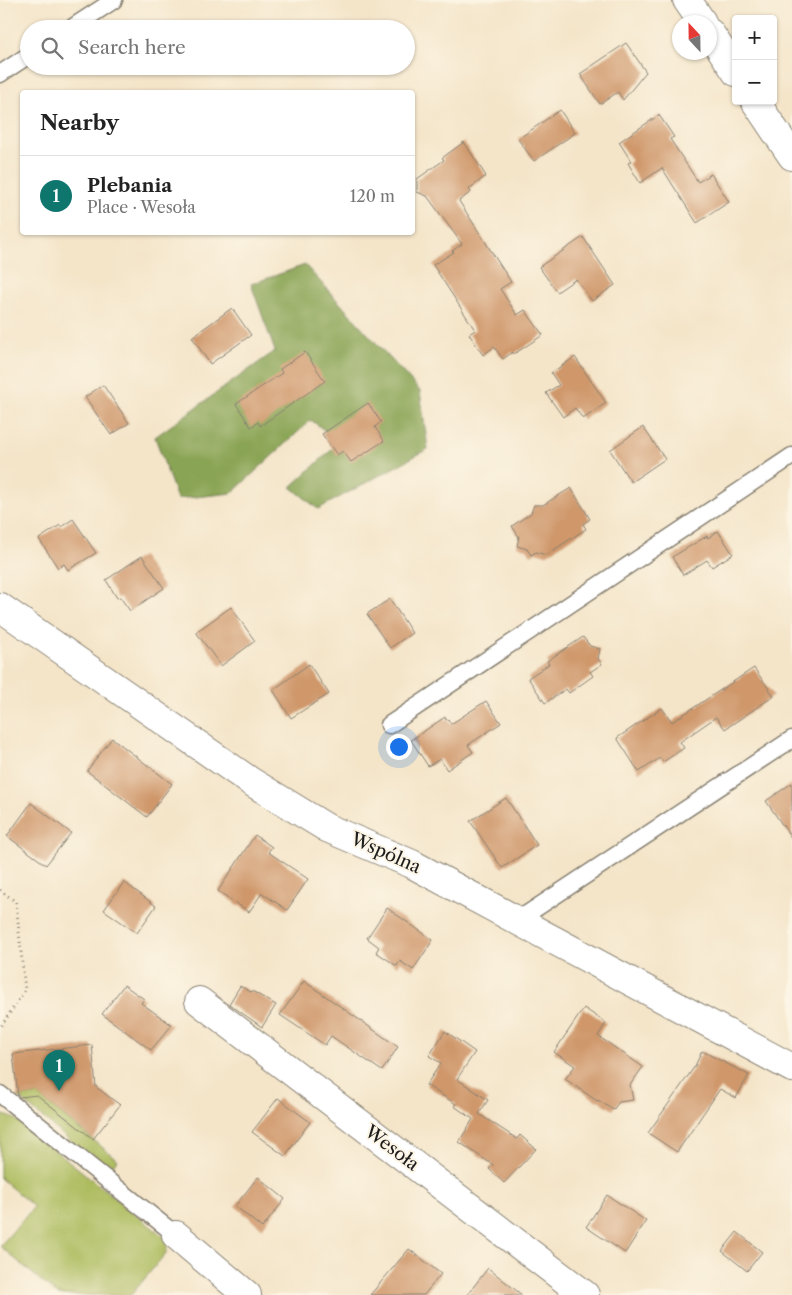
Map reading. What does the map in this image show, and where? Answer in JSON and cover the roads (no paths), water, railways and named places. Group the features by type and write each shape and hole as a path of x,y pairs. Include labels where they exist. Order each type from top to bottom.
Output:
{"street":[{"path":"687,0 697,15"},
{"path":"717,44 732,66"},
{"path":"758,105 792,156"},
{"name":"Wspólna","path":"0,607 250,782 328,828 412,864 792,1068"},
{"name":"Wesoła","path":"199,1001 585,1295"},
{"path":"176,1235 247,1295"}],"lane":[{"path":"84,20 114,0"},
{"path":"0,74 20,61"},
{"path":"389,725 792,456"},
{"path":"518,920 792,739"},
{"path":"0,1094 176,1235"}],"place":[{"name":"Plebania","path":"59,1091"}]}
